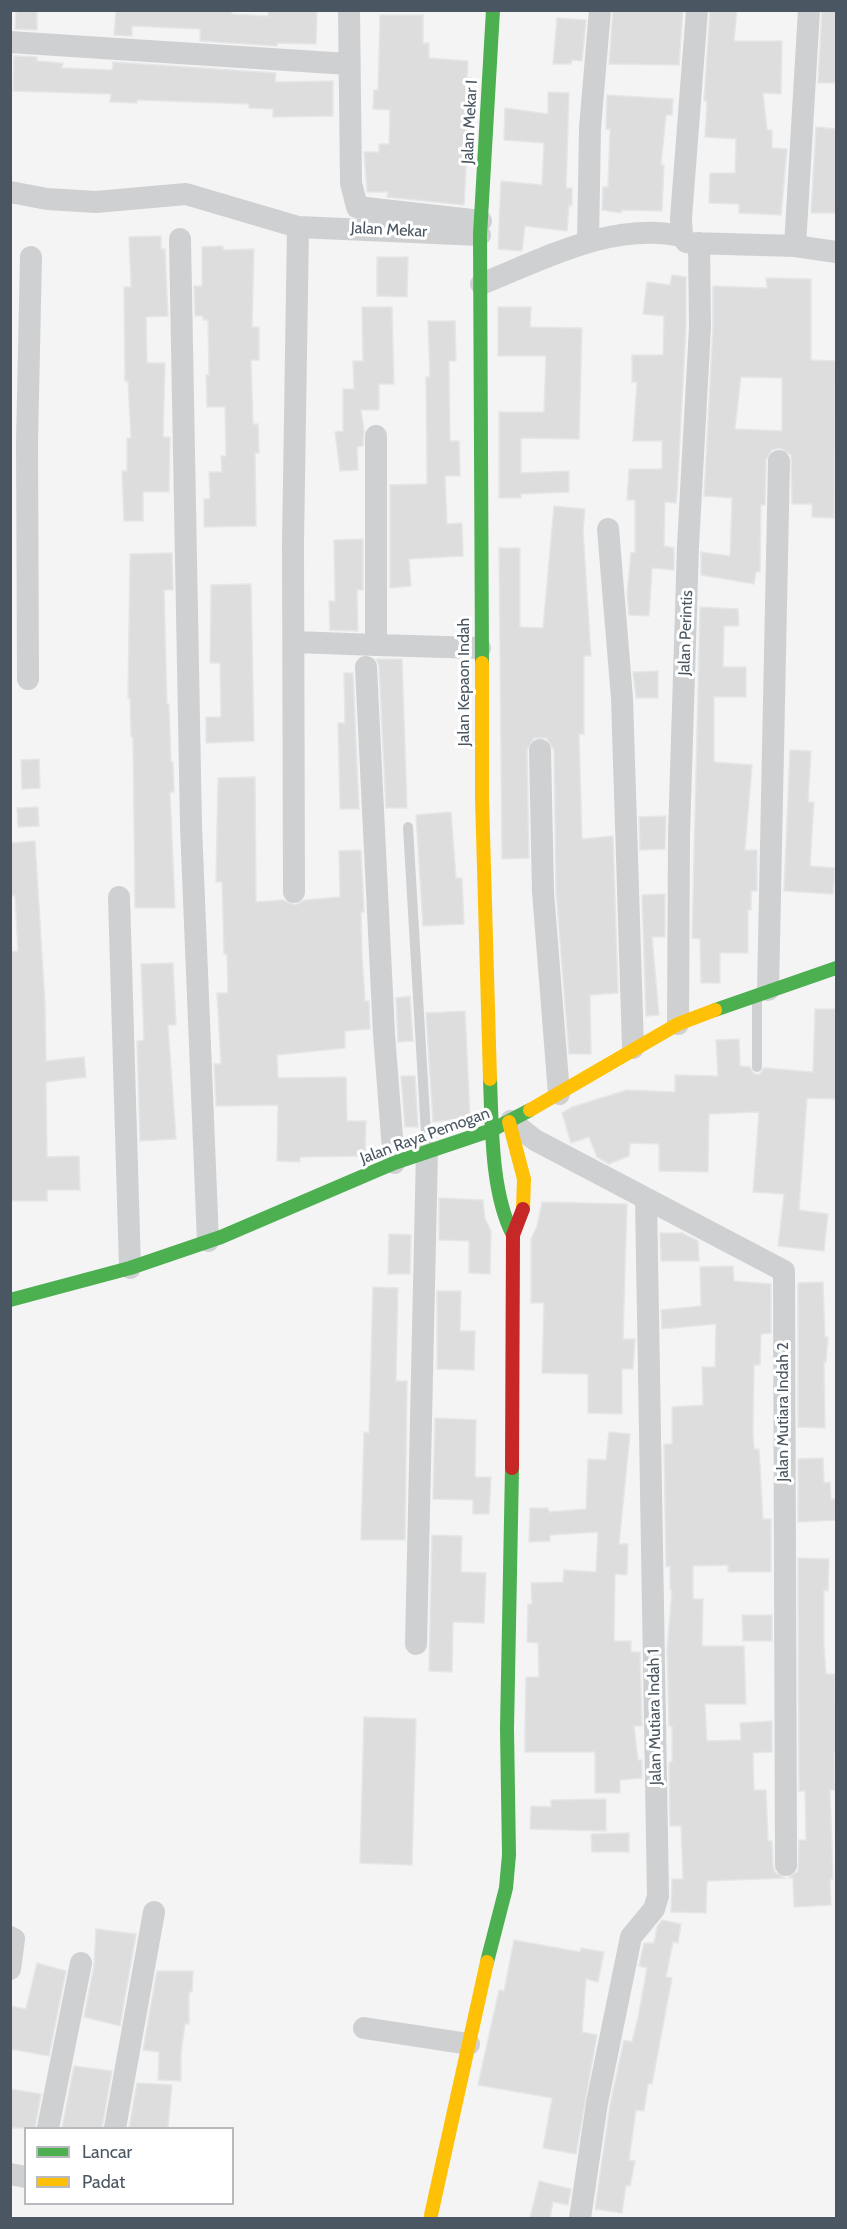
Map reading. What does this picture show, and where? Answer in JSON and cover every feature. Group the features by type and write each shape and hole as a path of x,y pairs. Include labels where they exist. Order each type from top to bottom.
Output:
{"street":[{"path":"349,10 351,183 357,207 481,228"},
{"name":"Jalan Mekar I","path":"481,228 493,10"},
{"path":"588,242 590,128 600,10"},
{"name":"Jalan Perintis","path":"678,1024 679,835 688,546 700,327 690,240 681,218 697,10"},
{"path":"795,246 809,10"},
{"path":"10,42 348,64"},
{"name":"Jalan Mekar","path":"10,192 47,199 96,202 186,194 298,227 481,228"},
{"path":"294,892 293,543 298,227"},
{"name":"Jalan Kepaon Indah","path":"481,228 480,648 504,1124"},
{"path":"481,284 588,242 638,231 657,231 690,240 795,246 837,252"},
{"path":"180,239 191,826 208,1241"},
{"path":"28,680 19,442 31,257"},
{"path":"376,436 376,645"},
{"path":"763,992 779,461"},
{"path":"609,529 622,698 633,1048"},
{"path":"295,642 480,648"},
{"path":"366,667 384,1034 394,1163"},
{"path":"540,750 543,892 559,1094"},
{"path":"119,897 130,1268"},
{"name":"Jalan Raya Pemogan","path":"10,1300 130,1268 208,1241 394,1163 504,1124 678,1024 763,992 837,968"},
{"path":"431,2215 495,1924 506,1888 509,1855 507,1729 512,1511 513,1235 521,1215 524,1179 522,1161 504,1124"},
{"path":"504,1124 503,1216 513,1235"},
{"name":"Jalan Mutiara Indah 2","path":"504,1124 784,1271 786,1865"},
{"path":"416,1644 427,1151"},
{"name":"Jalan Mutiara Indah 1","path":"579,2218 597,2103 631,1937 654,1909 659,1885 646,1200"},
{"path":"115,2127 154,1912"},
{"path":"10,1937 14,1939 14,1945 10,1969"},
{"path":"48,2127 81,1963"},
{"path":"364,2028 469,2044"}],"lane":[{"path":"408,827 427,1151"},
{"path":"757,1067 763,992"}],"building":[{"path":"16,10 37,10 37,30 15,29"},
{"path":"116,10 232,10 232,14 268,16 268,10 317,10 316,44 277,43 277,46 200,41 200,29 132,26 132,36 114,35"},
{"path":"613,10 683,10 679,65 609,64"},
{"path":"710,10 737,10 734,41 782,41 781,94 763,93 767,130 772,130 772,148 787,149 781,215 739,213 739,204 709,203 710,173 735,173 736,139 705,137 707,101 704,101"},
{"path":"822,10 837,10 837,83 818,83"},
{"path":"380,15 423,15 423,43 429,43 429,58 468,61 467,78 471,78 464,205 387,197 388,192 367,192 364,152 379,152 379,144 389,144 390,110 373,109 374,90 378,90"},
{"path":"557,18 586,20 582,61 572,60 571,64 553,64"},
{"path":"14,56 37,57 37,61 63,63 62,68 112,70 113,62 276,73 275,82 333,81 333,116 273,117 273,109 249,108 249,104 137,100 137,103 110,102 111,94 13,91"},
{"path":"548,92 569,93 566,188 572,188 572,206 569,205 567,231 525,226 522,251 498,249 501,181 542,185 544,143 504,140 505,108 548,114"},
{"path":"607,95 673,99 672,115 666,115 661,165 664,165 662,211 622,210 621,213 602,210 603,187 608,187 610,129 606,129"},
{"path":"816,127 837,129 837,213 811,213"},
{"path":"161,236 161,249 165,249 168,316 146,317 147,363 165,363 163,437 170,437 169,492 143,492 143,521 124,521 122,471 127,471 127,438 131,438 128,381 125,381 124,287 131,287 129,237"},
{"path":"223,246 223,250 254,249 252,327 259,327 259,360 251,360 253,424 258,424 259,453 255,453 256,526 204,527 204,499 210,499 209,472 222,472 221,456 226,456 225,407 207,407 208,320 203,320 203,316 195,316 194,286 202,286 202,247"},
{"path":"377,257 408,257 407,297 377,296"},
{"path":"672,275 686,277 686,327 677,494 676,503 665,502 664,546 674,548 674,570 652,568 649,616 629,615 627,594 631,552 635,553 635,500 627,500 629,469 662,469 662,441 633,441 637,382 632,382 632,355 663,355 664,316 643,314 647,282 670,285"},
{"path":"766,278 811,279 811,360 836,361 834,518 812,517 812,504 792,504 791,455 780,448 772,450 766,460 765,505 761,505 760,572 756,572 754,584 701,575 701,552 730,556 732,498 704,496 713,286 767,288","holes":["741,377 782,378 782,431 735,429"]},
{"path":"362,307 392,307 394,384 379,384 379,410 361,410 364,431 363,446 357,447 358,470 340,471 335,432 343,431 343,389 354,389 353,361 363,361"},
{"path":"498,307 531,307 530,327 582,328 579,439 521,438 521,473 569,471 569,492 521,494 521,498 499,498 499,412 544,412 546,356 498,356"},
{"path":"428,321 455,321 456,361 449,361 450,441 459,441 460,476 445,476 447,524 462,523 463,556 409,559 411,586 390,588 390,485 427,484 426,377 430,377"},
{"path":"554,506 585,509 583,530 591,656 584,656 584,734 579,734 582,839 613,836 618,993 590,995 591,1054 569,1054 556,891 554,750 546,738 534,738 527,750 529,858 502,859 499,548 520,548 520,627 543,628"},
{"path":"363,539 363,590 357,590 358,631 330,630 329,601 335,601 334,540"},
{"path":"172,553 173,590 164,590 167,704 169,704 171,762 173,762 174,792 170,792 175,908 135,908 133,737 131,737 130,698 128,698 130,554"},
{"path":"251,584 254,741 206,743 206,717 221,717 220,663 210,663 211,585"},
{"path":"700,607 738,609 739,626 724,626 723,667 746,667 746,697 714,697 714,762 752,765 745,850 757,850 757,891 751,891 751,910 748,910 748,953 720,953 720,983 701,983 700,939 692,938"},
{"path":"376,659 402,659 407,808 386,808 379,666"},
{"path":"658,671 658,698 636,698 633,672"},
{"path":"344,673 353,673 359,809 340,809 338,723 345,723"},
{"path":"790,750 811,751 808,802 814,802 810,866 835,868 833,894 784,891"},
{"path":"39,759 40,788 22,789 21,760"},
{"path":"255,777 256,902 283,900 295,905 305,900 340,897 339,851 361,850 364,912 361,912 362,954 365,1001 369,1001 370,1029 345,1031 345,1048 277,1055 278,1078 346,1077 347,1121 366,1121 365,1156 300,1157 300,1162 277,1161 278,1105 216,1106 214,1064 221,1064 217,993 228,993 227,954 224,954 222,882 216,882 218,778"},
{"path":"38,807 39,826 18,827 17,808"},
{"path":"451,812 456,878 462,878 464,924 423,926 416,815"},
{"path":"666,816 665,849 640,850 639,817"},
{"path":"35,841 45,1003 46,1061 84,1057 86,1077 46,1082 47,1157 79,1156 80,1190 47,1190 47,1201 10,1201 10,952 18,951 15,896 10,896 10,843"},
{"path":"665,894 665,937 652,937 659,1015 646,1016 642,895"},
{"path":"173,963 176,1025 168,1025 176,1139 140,1141 137,1041 144,1040 141,964"},
{"path":"410,996 413,1041 398,1042 396,998"},
{"path":"815,1009 837,1009 837,1099 807,1098 799,1210 828,1214 824,1251 778,1246 784,1194 753,1192 759,1112 709,1114 708,1172 659,1171 659,1144 630,1143 629,1156 609,1164 597,1157 589,1137 571,1143 562,1113 572,1107 627,1090 675,1092 675,1075 718,1076 716,1040 739,1039 740,1066 750,1067 754,1074 760,1074 764,1068 813,1072"},
{"path":"465,1011 470,1118 433,1122 426,1013"},
{"path":"401,1076 415,1076 418,1127 405,1127"},
{"path":"439,1198 483,1200 485,1219 491,1231 490,1274 469,1273 469,1241 439,1240"},
{"path":"542,1202 627,1204 623,1339 635,1339 633,1369 622,1369 622,1414 588,1413 588,1374 542,1373 544,1303 531,1303 531,1239 537,1226"},
{"path":"660,1233 682,1233 698,1241 699,1261 661,1261"},
{"path":"389,1234 411,1235 410,1274 388,1274"},
{"path":"733,1266 734,1281 771,1284 771,1333 761,1334 760,1365 754,1365 753,1434 754,1449 759,1449 763,1519 771,1519 771,1572 728,1572 728,1565 693,1566 693,1599 703,1599 702,1646 744,1646 746,1704 705,1704 707,1741 741,1740 740,1723 772,1721 772,1752 753,1753 754,1790 766,1790 768,1841 772,1841 773,1866 775,1872 785,1878 707,1881 706,1913 671,1912 672,1879 683,1879 681,1826 670,1826 669,1762 672,1762 672,1726 669,1726 667,1651 672,1590 670,1590 670,1566 666,1567 664,1444 672,1444 672,1407 703,1405 702,1367 715,1367 716,1324 662,1329 661,1310 701,1306 700,1267"},
{"path":"823,1282 825,1337 828,1337 826,1362 824,1362 825,1428 798,1427 798,1283"},
{"path":"373,1287 398,1288 396,1381 407,1381 405,1540 361,1540 364,1432 369,1433"},
{"path":"437,1291 461,1291 460,1331 475,1331 474,1370 437,1369"},
{"path":"435,1418 476,1420 475,1477 491,1477 489,1514 473,1514 473,1500 433,1499"},
{"path":"609,1432 630,1434 619,1544 628,1544 627,1575 615,1574 614,1641 631,1641 631,1652 640,1652 642,1726 634,1726 638,1760 642,1760 642,1778 620,1780 620,1793 595,1793 595,1752 525,1752 525,1729 526,1677 539,1677 538,1643 527,1642 528,1604 532,1604 531,1583 563,1582 564,1570 596,1572 598,1532 550,1535 550,1541 529,1542 530,1508 548,1508 549,1512 586,1509 588,1459 606,1460"},
{"path":"823,1458 824,1483 830,1482 831,1499 837,1499 837,1520 798,1522 798,1459"},
{"path":"432,1535 462,1536 461,1572 486,1573 484,1623 453,1622 452,1672 429,1671"},
{"path":"798,1558 829,1559 828,1591 824,1590 824,1646 826,1674 835,1674 837,1753 834,1753 835,1790 830,1790 833,1879 830,1879 831,1905 794,1907 793,1878 788,1878 798,1871 799,1840 806,1840 805,1791 799,1791"},
{"path":"742,1615 772,1615 772,1641 743,1641"},
{"path":"364,1717 416,1719 412,1865 360,1863"},
{"path":"606,1799 606,1831 530,1829 531,1806 551,1807 551,1800"},
{"path":"629,1833 629,1852 592,1852 591,1834"},
{"path":"662,1920 681,1924 678,1943 673,1942 666,1977 672,1978 652,2084 648,2084 644,2111 636,2110 629,2160 635,2161 630,2186 626,2185 622,2213 595,2209 610,2105 624,2040 632,2042 638,2018 647,1968 639,1966 644,1943 654,1943 657,1927"},
{"path":"96,1929 136,1934 120,2026 84,2017 94,1966"},
{"path":"514,1940 580,1952 581,1948 604,1952 598,1982 586,1979 582,2032 597,2035 576,2154 543,2148 552,2098 478,2085 499,1990 504,1991"},
{"path":"37,1963 66,1971 49,2056 10,2049 10,2006 26,2009"},
{"path":"157,1971 193,1971 192,1992 189,1992 189,2024 185,2024 181,2053 181,2081 158,2080 159,2052 143,2050"},
{"path":"74,2066 112,2071 102,2127 62,2127"},
{"path":"137,2083 172,2085 168,2127 129,2127"},
{"path":"10,2089 41,2094 35,2127 10,2128"},
{"path":"539,2181 571,2189 568,2205 553,2202 550,2218 530,2218"}],"traffic: fast":[{"path":"482,663 480,235 493,10"},
{"path":"715,1010 836,968"},
{"path":"490,1079 492,1138 497,1180 500,1200 513,1235"},
{"path":"10,1300 130,1268 221,1237 394,1163 492,1130 530,1110"},
{"path":"487,1962 506,1888 509,1855 507,1729 512,1468"}],"traffic: slow":[{"path":"482,663 482,798 490,1079"},
{"path":"530,1110 678,1024 715,1010"},
{"path":"509,1122 524,1179 523,1209"},
{"path":"431,2215 487,1962"}],"traffic: jam":[{"path":"512,1468 513,1235 523,1209"}]}
